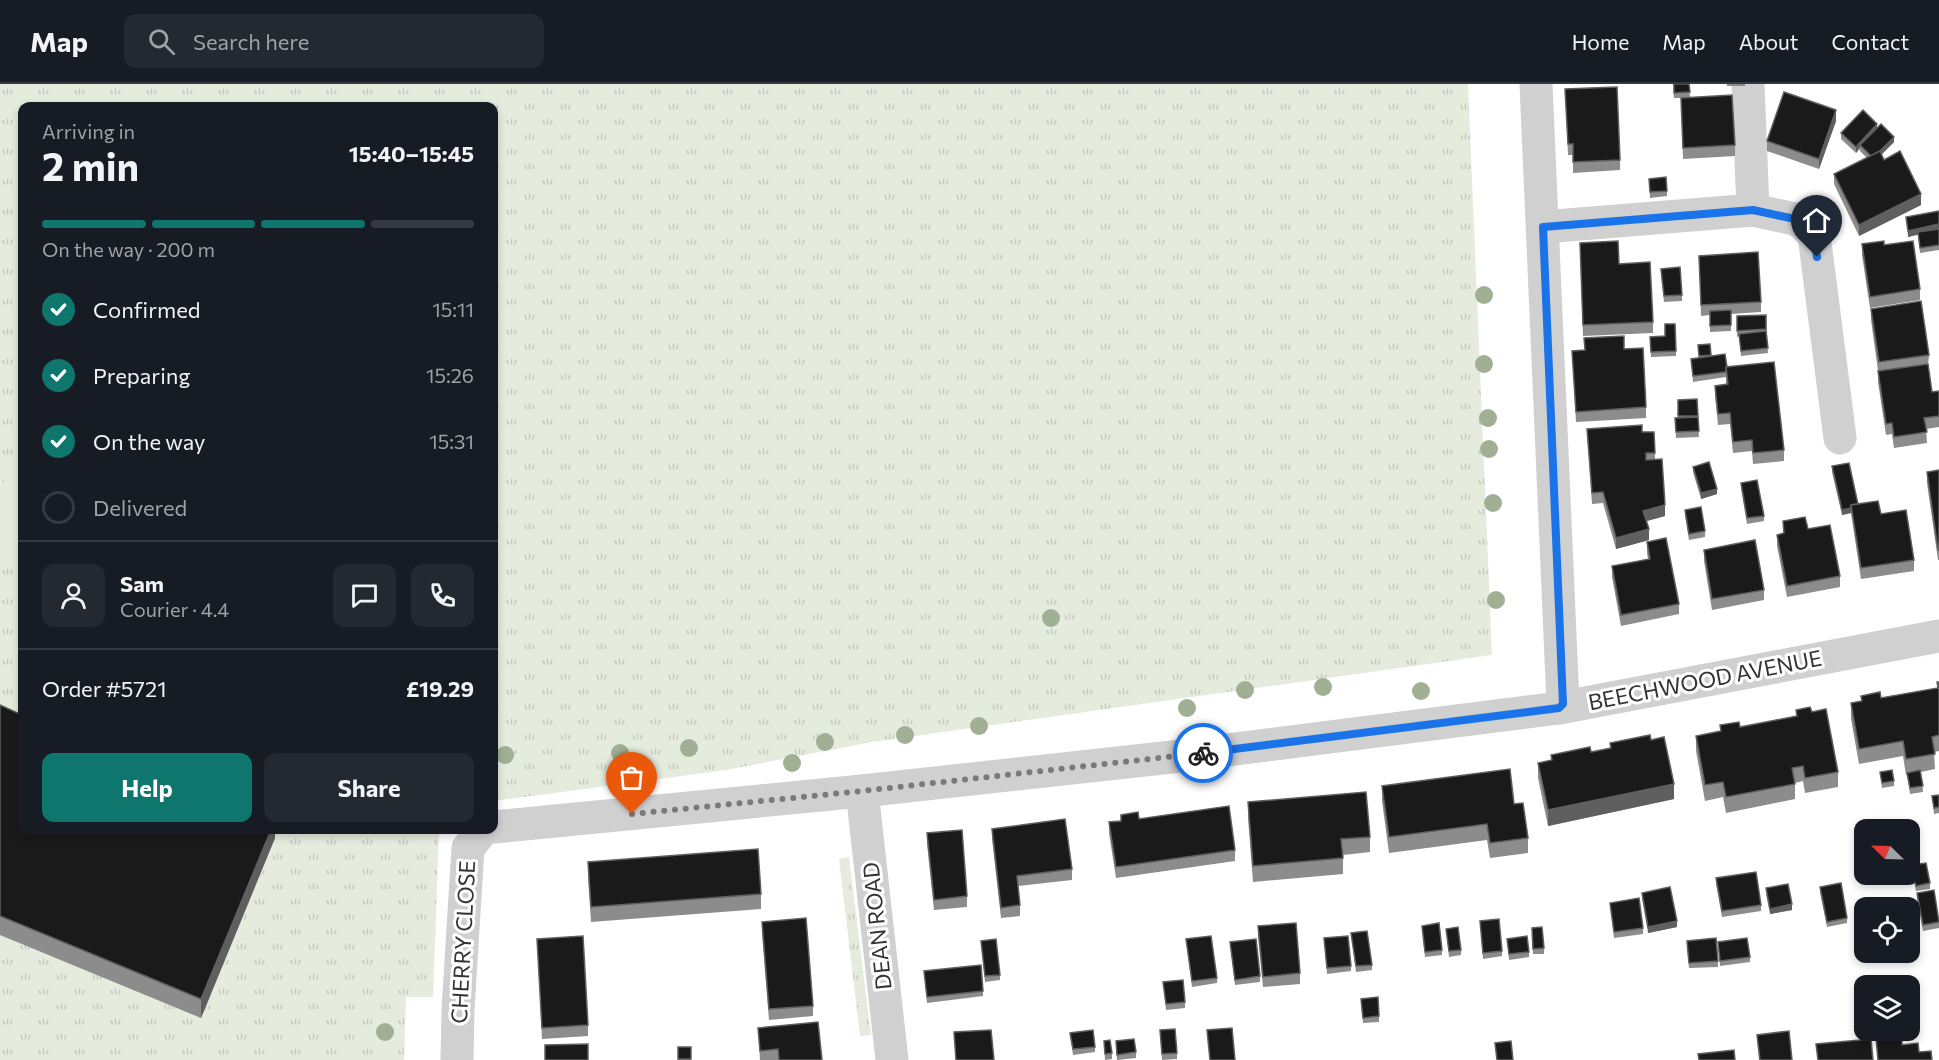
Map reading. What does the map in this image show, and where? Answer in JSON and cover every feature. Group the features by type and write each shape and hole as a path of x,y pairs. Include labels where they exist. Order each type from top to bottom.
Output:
{"street":[{"path":"1536,84 1563,704 1559,708"},
{"path":"1748,84 1753,210"},
{"path":"1543,227 1753,210 1795,219 1803,224 1814,235 1840,438"},
{"name":"BEECHWOOD AVENUE","path":"862,791 1172,757 1559,708 1939,636"},
{"path":"498,827 862,791"},
{"name":"DEAN ROAD","path":"862,791 892,1060"},
{"name":"CHERRY CLOSE","path":"458,1060 458,1008 468,848 480,834"}],"green space":[{"path":"0,84 1468,84 1492,655 872,742 726,770 498,800 498,102 18,102 18,834 439,834 433,997 406,997 404,1060 0,1060"},
{"path":"18,455 18,566 0,556 0,489"},
{"path":"849,857 871,1035 860,1036 839,859"}],"building":[{"path":"1674,84 1689,84 1690,92 1674,93"},
{"path":"1617,87 1620,160 1573,162 1573,144 1568,144 1565,89"},
{"path":"1784,92 1836,110 1819,159 1767,141"},
{"path":"1732,95 1735,145 1683,148 1681,98"},
{"path":"1863,110 1877,124 1856,147 1841,133"},
{"path":"1881,124 1894,137 1879,152 1871,156 1860,145"},
{"path":"1880,151 1884,160 1900,151 1921,194 1859,225 1834,174"},
{"path":"1666,177 1667,191 1650,192 1649,179"},
{"path":"1939,211 1939,224 1908,231 1906,217"},
{"path":"1939,229 1939,245 1920,248 1918,232"},
{"path":"1618,241 1619,264 1650,262 1653,322 1583,325 1580,243"},
{"path":"1884,241 1884,245 1913,241 1920,289 1870,297 1862,244"},
{"path":"1758,252 1761,302 1701,305 1699,256"},
{"path":"1680,267 1682,295 1664,296 1661,269"},
{"path":"1921,301 1929,355 1879,362 1871,309"},
{"path":"1731,310 1731,325 1710,326 1710,311"},
{"path":"1766,315 1766,329 1737,331 1737,316"},
{"path":"1665,324 1675,324 1676,351 1651,352 1650,337 1665,336"},
{"path":"1766,331 1768,348 1741,351 1739,334"},
{"path":"1624,336 1624,349 1643,348 1646,407 1576,412 1572,351 1585,350 1584,338"},
{"path":"1710,344 1711,355 1699,356 1698,345"},
{"path":"1725,354 1726,372 1693,376 1691,359"},
{"path":"1774,362 1784,450 1753,453 1752,440 1733,442 1730,413 1718,414 1715,386 1728,384 1726,367"},
{"path":"1928,364 1932,392 1939,391 1939,416 1924,418 1927,432 1894,437 1892,423 1886,424 1878,371"},
{"path":"1697,399 1698,416 1678,416 1678,400"},
{"path":"1698,417 1699,431 1676,432 1675,418"},
{"path":"1642,425 1642,432 1654,432 1655,453 1646,453 1646,460 1662,459 1665,505 1643,511 1649,529 1616,538 1603,492 1592,493 1587,429"},
{"path":"1709,462 1717,489 1701,493 1693,467"},
{"path":"1849,463 1858,504 1842,510 1832,466"},
{"path":"1939,470 1939,550 1938,550 1927,472"},
{"path":"1757,480 1764,516 1747,518 1741,483"},
{"path":"1878,501 1881,514 1906,510 1914,560 1861,568 1851,505"},
{"path":"1701,507 1705,531 1689,534 1685,510"},
{"path":"1805,517 1808,529 1830,525 1840,576 1787,586 1777,535 1784,533 1783,521"},
{"path":"1666,538 1679,604 1621,615 1612,566 1650,559 1647,542"},
{"path":"1755,540 1764,590 1712,599 1704,550"},
{"path":"1937,682 1939,682 1939,735 1932,737 1935,754 1906,759 1903,741 1859,749 1851,703 1862,701 1861,696 1880,692 1881,698 1938,688"},
{"path":"0,705 18,713 18,834 269,834 201,999 0,916"},
{"path":"1810,707 1812,712 1826,709 1838,772 1805,778 1803,766 1792,768 1795,784 1726,797 1723,782 1705,785 1696,736 1721,731 1720,725 1739,722 1740,727 1797,716 1796,710"},
{"path":"1650,735 1651,740 1664,737 1674,784 1548,810 1538,763 1552,760 1551,755 1590,747 1591,752 1611,748 1610,743"},
{"path":"1510,769 1514,804 1523,803 1528,838 1490,843 1487,824 1389,837 1382,786"},
{"path":"1892,770 1894,781 1882,783 1880,772"},
{"path":"1920,770 1923,786 1910,788 1907,773"},
{"path":"1366,792 1370,837 1341,839 1343,858 1253,866 1248,802"},
{"path":"1939,795 1939,807 1934,808 1932,796"},
{"path":"1229,806 1235,850 1116,867 1109,822 1121,821 1121,815 1138,812 1139,819"},
{"path":"1065,819 1072,869 1017,876 1020,905 1001,908 992,829"},
{"path":"962,830 967,896 934,900 927,833"},
{"path":"758,849 761,894 591,907 588,862"},
{"path":"1926,863 1930,883 1916,886 1920,885 1920,864"},
{"path":"1756,872 1761,905 1722,911 1716,878"},
{"path":"1841,883 1847,918 1827,922 1820,887"},
{"path":"1788,884 1792,904 1770,909 1766,888"},
{"path":"1670,887 1677,921 1648,927 1642,893"},
{"path":"1934,890 1939,922 1923,925 1920,897 1917,893"},
{"path":"1639,898 1643,928 1614,932 1610,903"},
{"path":"806,918 813,1006 769,1009 762,922"},
{"path":"1499,919 1502,951 1483,953 1480,921"},
{"path":"1296,923 1300,973 1263,977 1258,926"},
{"path":"1439,923 1442,950 1425,952 1422,926"},
{"path":"1458,927 1461,950 1449,951 1446,929"},
{"path":"1542,927 1544,948 1533,949 1532,928"},
{"path":"1367,931 1372,965 1356,966 1351,933"},
{"path":"583,936 588,1025 542,1028 537,939"},
{"path":"1211,936 1217,978 1192,981 1186,939"},
{"path":"1348,936 1351,966 1327,968 1324,938"},
{"path":"1527,936 1529,952 1509,954 1507,939"},
{"path":"1716,938 1718,961 1689,963 1687,941"},
{"path":"1747,938 1750,957 1720,961 1718,942"},
{"path":"996,939 1000,975 985,976 981,941"},
{"path":"1256,939 1260,976 1235,980 1230,942"},
{"path":"981,965 983,991 927,997 924,971"},
{"path":"1183,980 1185,1002 1166,1004 1163,982"},
{"path":"1378,997 1379,1016 1363,1018 1361,999"},
{"path":"818,1022 822,1060 779,1060 778,1049 760,1051 758,1028"},
{"path":"1232,1028 1235,1060 1210,1060 1207,1030"},
{"path":"1175,1029 1177,1053 1162,1054 1160,1030"},
{"path":"991,1030 994,1060 956,1060 954,1032"},
{"path":"1093,1030 1095,1047 1073,1049 1070,1033"},
{"path":"1789,1031 1792,1060 1760,1060 1757,1035"},
{"path":"1134,1039 1136,1052 1117,1055 1116,1041"},
{"path":"1110,1040 1112,1053 1105,1054 1104,1041"},
{"path":"1511,1041 1513,1060 1497,1060 1495,1043"},
{"path":"1871,1041 1873,1060 1818,1060 1816,1044"},
{"path":"1876,1041 1902,1041 1902,1045 1918,1043 1919,1052 1931,1051 1932,1060 1878,1060"},
{"path":"588,1044 588,1060 545,1060 545,1045"},
{"path":"678,1047 691,1047 691,1059 678,1059"},
{"path":"1734,1050 1735,1060 1699,1060 1698,1054"}],"way so far":[{"path":"632,814 1203,753"}],"route":[{"path":"1203,753 1559,708 1563,704 1543,227 1753,210 1795,219 1803,224 1814,235 1817,257"}]}
